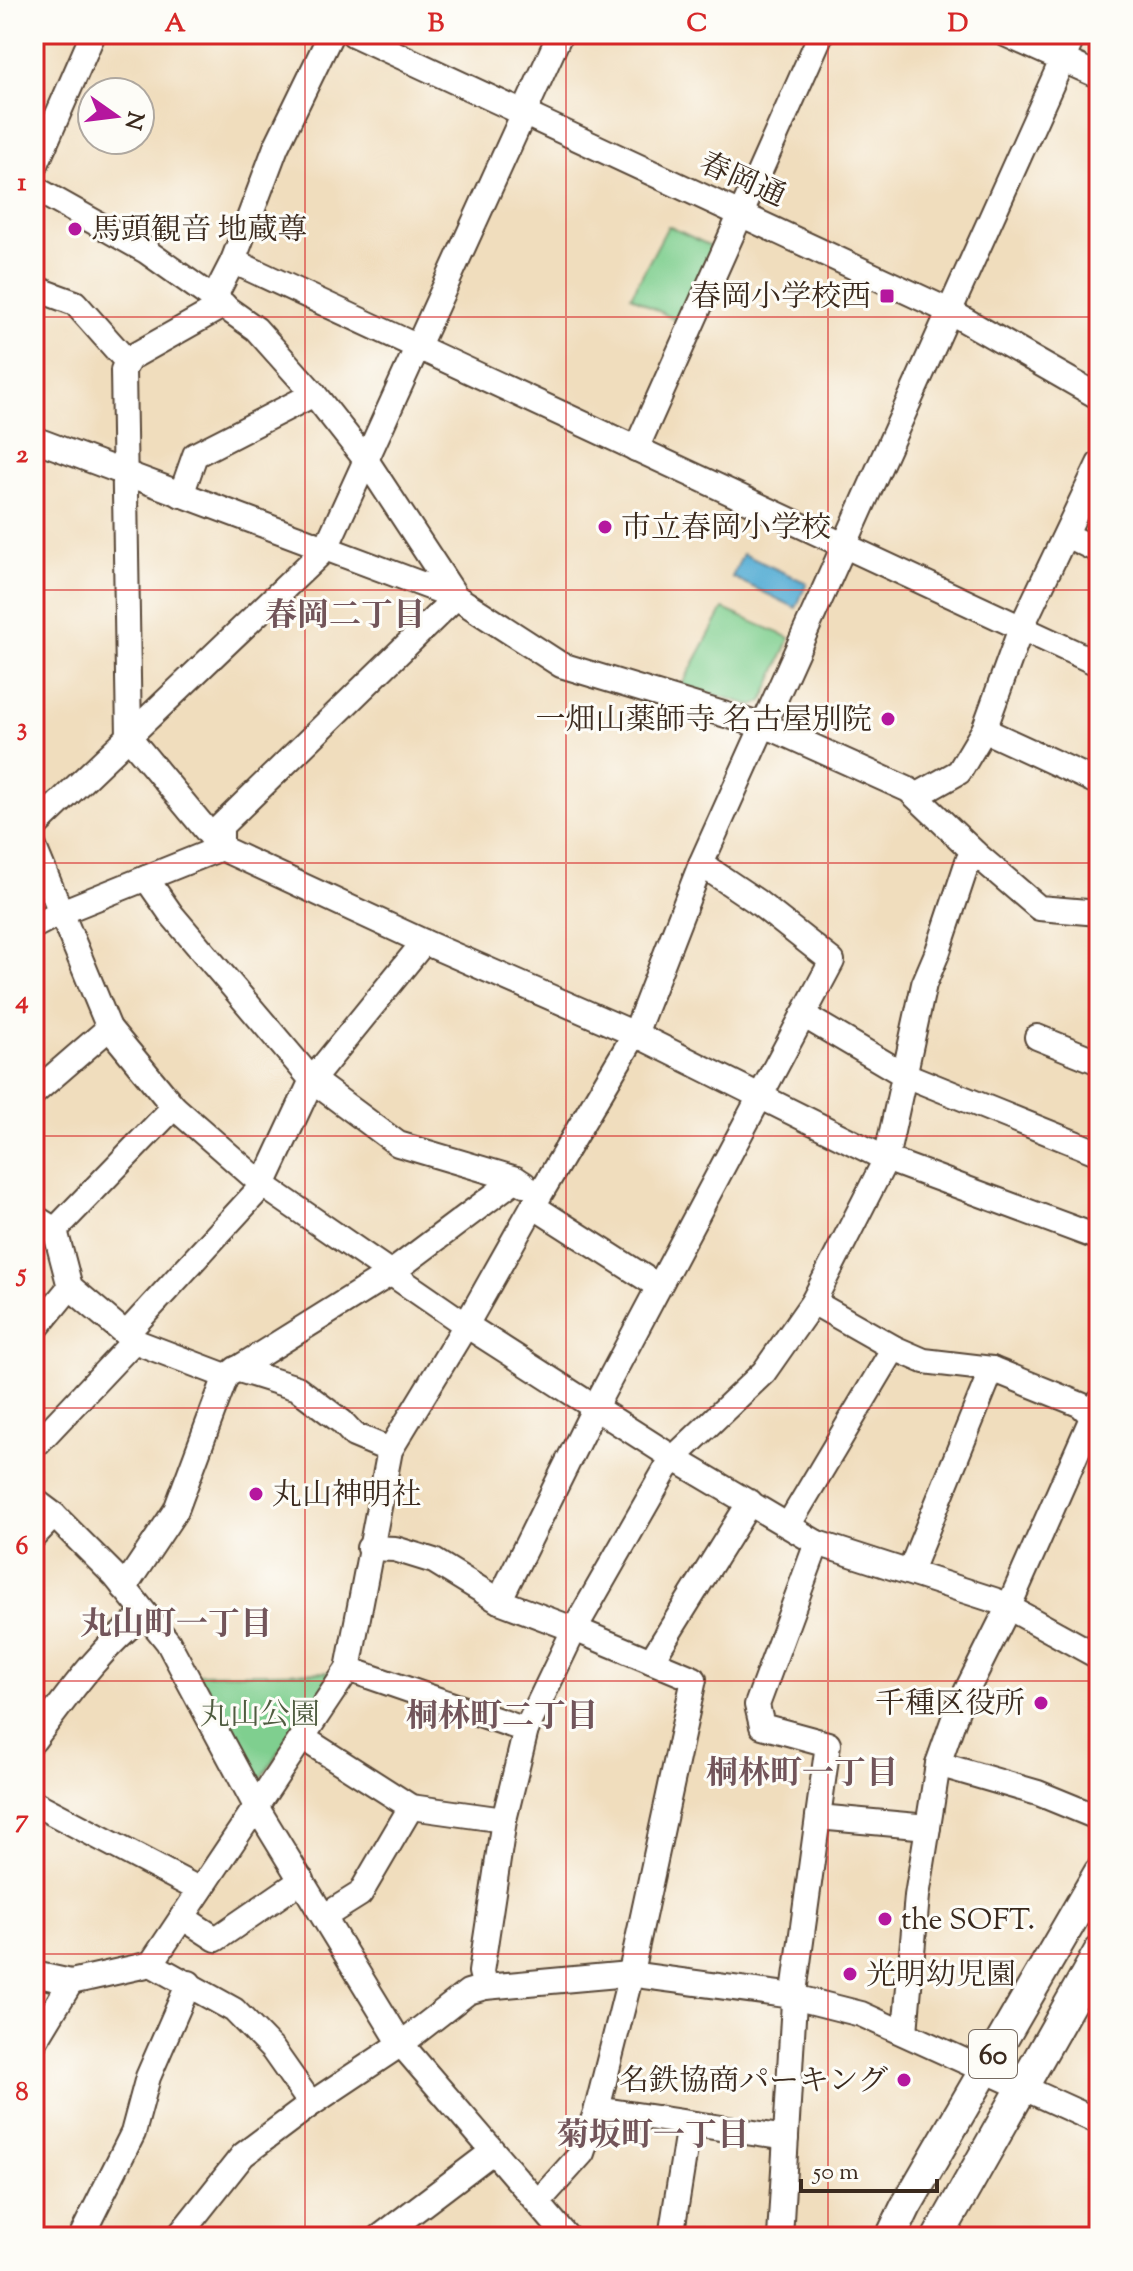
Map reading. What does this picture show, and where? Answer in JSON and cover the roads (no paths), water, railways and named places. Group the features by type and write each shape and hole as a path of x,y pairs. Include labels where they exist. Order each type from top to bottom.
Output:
{"main road":[{"name":"60","path":"891,2237 1099,1873"},
{"name":"60","path":"938,2237 1099,1952"}],"street":[{"path":"34,169 93,34"},
{"path":"331,34 276,147 219,301 130,358 123,370 129,737 221,848 424,942 635,1034 886,1159 1099,1238"},
{"name":"春岡通","path":"353,34 949,311 1099,397"},
{"path":"34,827 319,555 330,539 560,34"},
{"path":"636,449 821,34"},
{"path":"1005,34 1099,76"},
{"path":"151,1964 348,1669 355,1646 369,1548 390,1450 635,1034 701,864 1074,34"},
{"path":"34,188 146,251 256,329 314,394 366,460 456,597"},
{"path":"233,261 1099,664"},
{"path":"34,288 75,303 123,357 130,358"},
{"path":"181,495 195,455 314,394"},
{"path":"34,439 456,597 561,665 764,726 909,790 1039,908 1099,913"},
{"path":"916,796 959,772 984,730 1021,628 1099,464"},
{"path":"1066,535 1099,551"},
{"path":"221,848 221,826 456,597"},
{"path":"984,730 1099,783"},
{"path":"34,847 109,1028 174,1107 263,1185 466,1325 675,1459 817,1543 1009,1606 1096,1648"},
{"path":"34,926 221,848"},
{"path":"485,1987 481,1972 504,1820 526,1730 574,1630 675,1459 764,1372 813,1302 886,1159 924,984 968,861 975,853"},
{"path":"499,1601 595,1407 832,961 756,901 701,864"},
{"path":"146,878 171,914 312,1080 398,1144 516,1179 537,1200 658,1286"},
{"path":"34,1447 263,1185 312,1080 424,942"},
{"path":"803,1015 903,1074 1099,1153"},
{"path":"34,1093 109,1028"},
{"path":"1037,1037 1099,1062"},
{"path":"174,1107 44,1224 70,1287 130,1338 231,1373 297,1388 354,1435 390,1450"},
{"path":"124,1588 176,1510 231,1373 391,1273 516,1179"},
{"path":"34,1331 70,1287"},
{"path":"813,1302 894,1348 924,1361 992,1369 1096,1414 1009,1606 957,1710 938,1764 917,1896 905,2032"},
{"path":"789,1524 894,1348"},
{"path":"910,1571 992,1369"},
{"path":"34,1500 54,1515 124,1588 168,1642 257,1808 401,2044 567,2237"},
{"path":"651,1661 750,1502"},
{"path":"34,1536 54,1515"},
{"path":"780,2237 796,1998 828,1744 762,1726 757,1705 817,1543"},
{"path":"369,1548 395,1549 434,1561 499,1601 694,1679 597,2109 582,2153 538,2202"},
{"path":"34,1740 90,1666 145,1614"},
{"path":"348,1669 526,1730"},
{"path":"303,1738 411,1807 504,1820"},
{"path":"938,1764 1038,1793 1099,1818"},
{"path":"34,1803 200,1890"},
{"path":"325,1916 360,1894 411,1807"},
{"path":"818,1817 928,1827"},
{"path":"182,1917 216,1939 302,1880"},
{"path":"34,1974 71,1982 151,1964 234,2010 273,2050 311,2104"},
{"path":"178,2237 243,2155 311,2104 401,2044 468,1992 485,1987 629,1974 796,1998 861,2014 905,2032 1099,2122"},
{"path":"34,2043 71,1982"},
{"path":"81,2237 133,2133 148,2077 189,1983"},
{"path":"597,2109 786,2138"},
{"path":"671,2237 689,2124"},
{"path":"380,2237 492,2152"}],"water":[{"path":"743,554 807,583 796,608 732,577"}],"place":[{"name":"馬頭観音 地蔵尊","path":"75,229"},
{"name":"春岡小学校西","path":"887,296"},
{"name":"市立春岡小学校","path":"605,527"},
{"name":"一畑山薬師寺 名古屋別院","path":"888,719"},
{"name":"丸山神明社","path":"256,1494"},
{"name":"千種区役所","path":"1041,1703"},
{"name":"the SOFT.","path":"885,1919"},
{"name":"光明幼児園","path":"850,1974"},
{"name":"名鉄協商パーキング","path":"904,2080"}],"district":[{"name":"春岡二丁目","path":"345,614"},
{"name":"丸山町一丁目","path":"176,1623"},
{"name":"桐林町二丁目","path":"502,1715"},
{"name":"桐林町一丁目","path":"802,1772"},
{"name":"菊坂町一丁目","path":"653,2134"}],"park label":[{"name":"丸山公園","path":"260,1714"}]}
